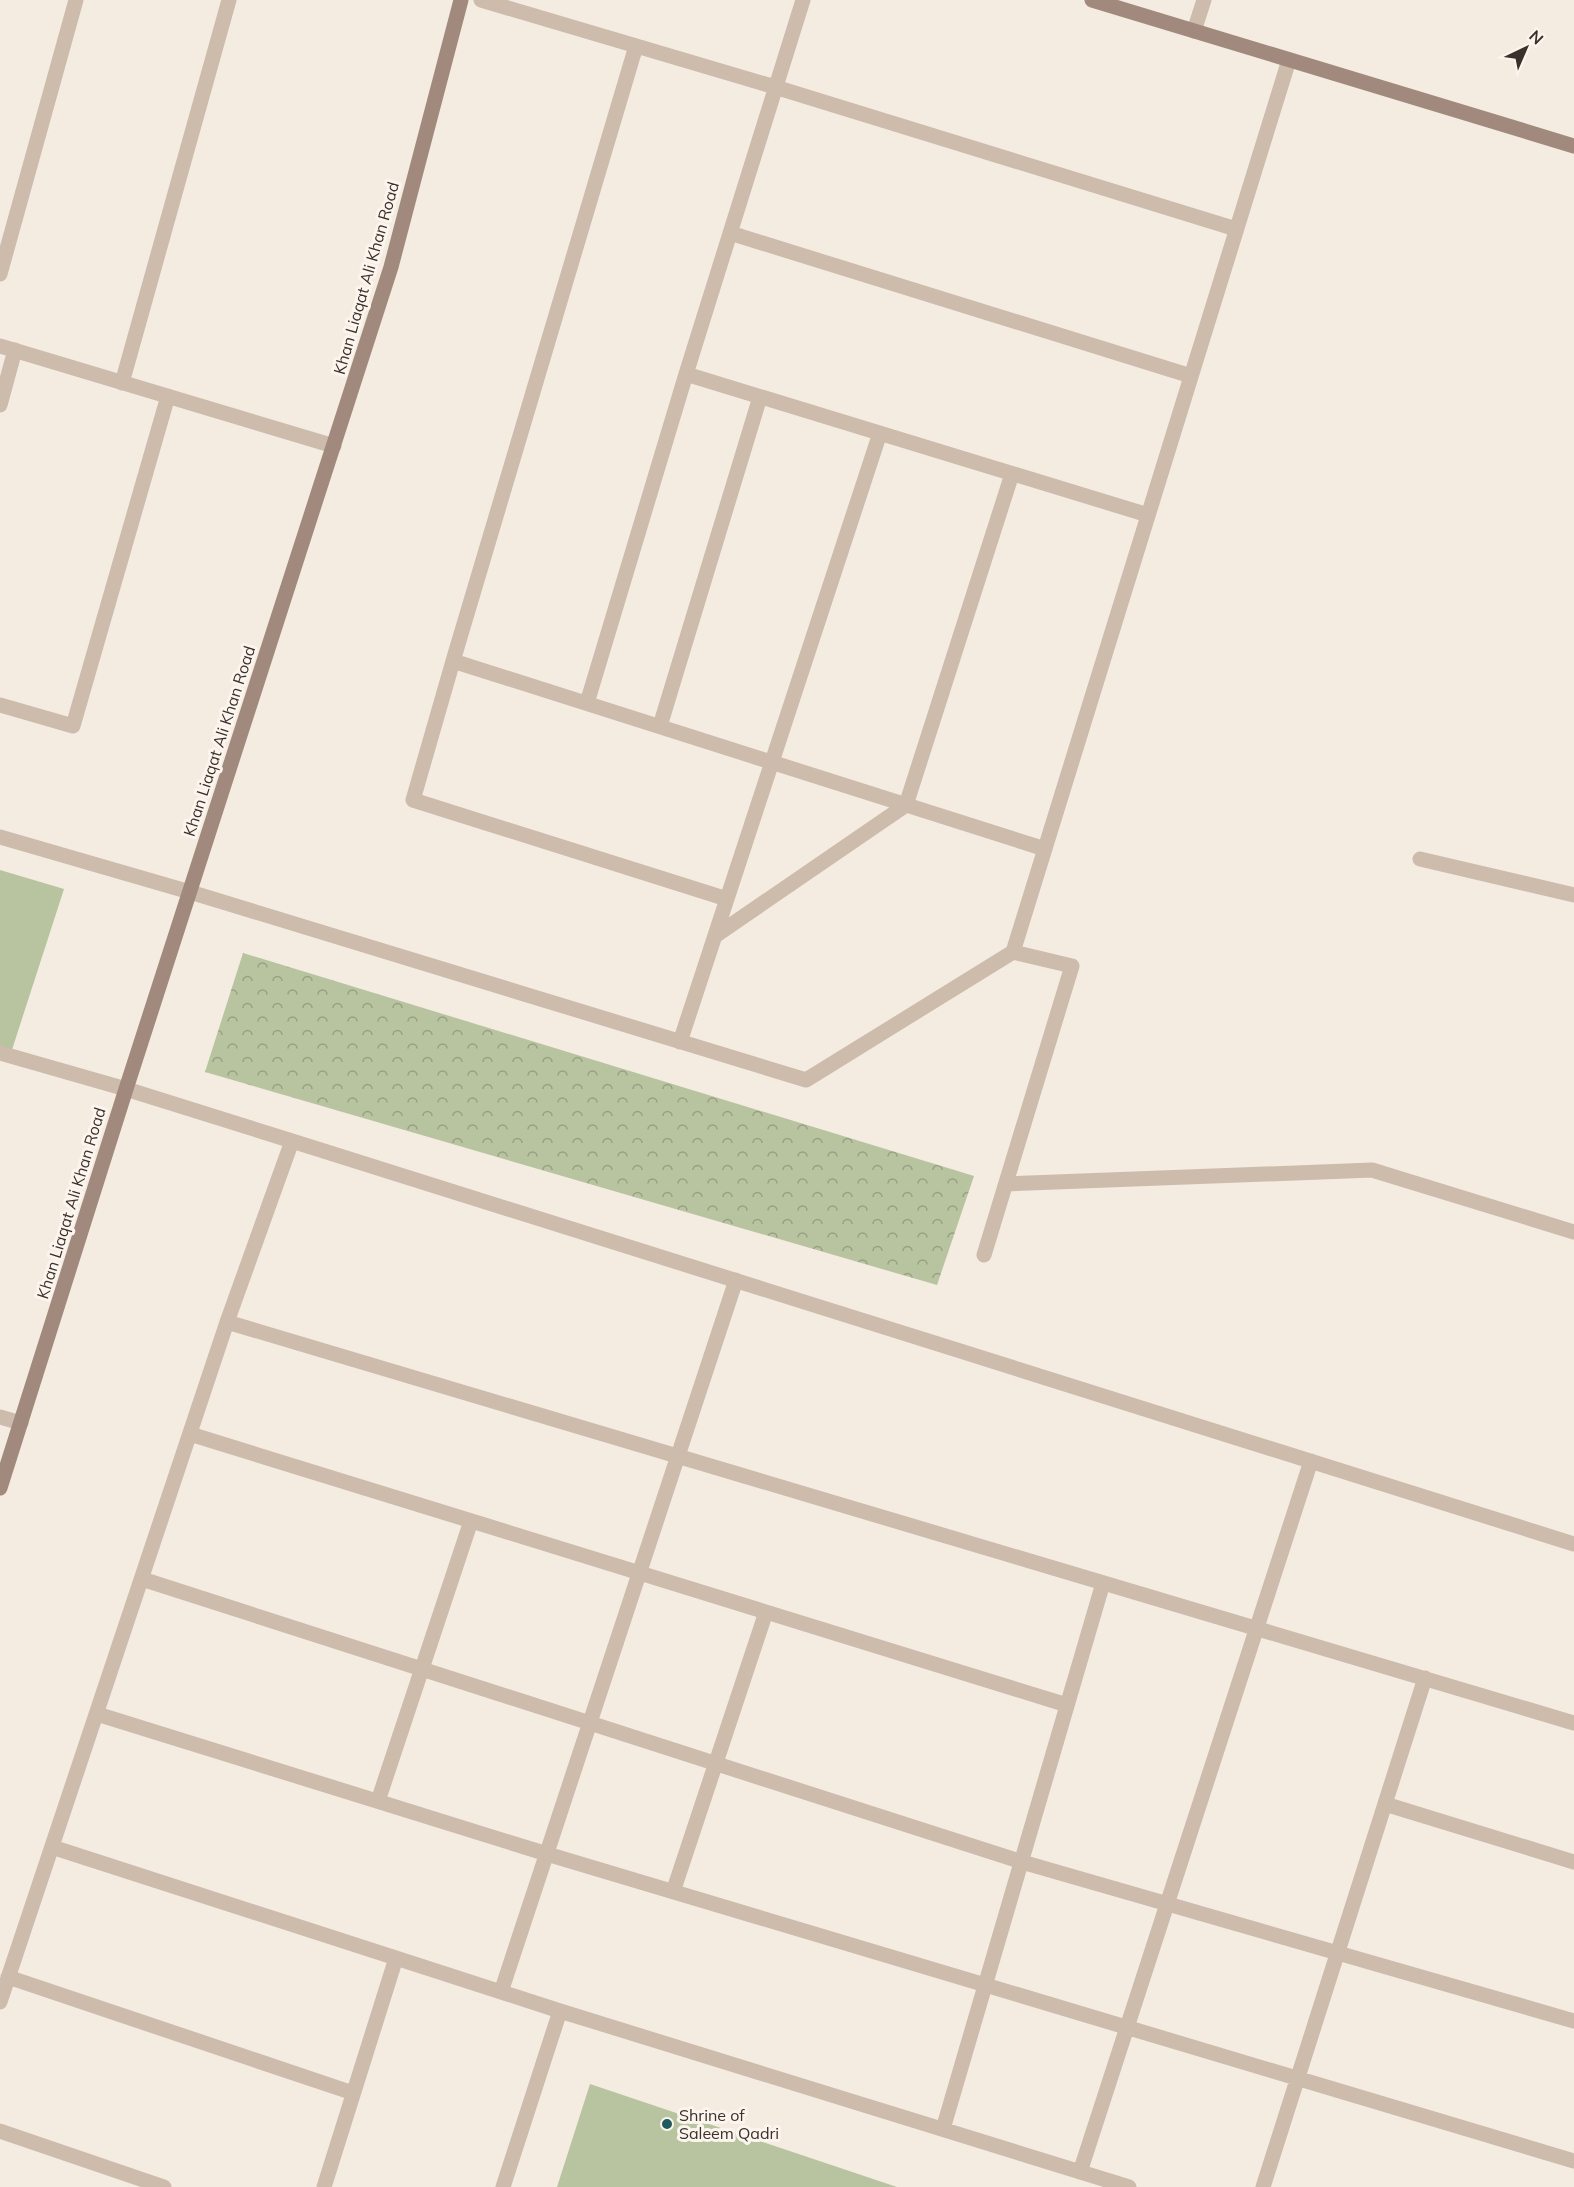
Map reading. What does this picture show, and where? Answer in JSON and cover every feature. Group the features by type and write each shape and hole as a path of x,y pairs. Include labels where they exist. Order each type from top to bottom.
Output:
{"street":[{"path":"0,274 76,0"},
{"path":"122,383 230,0"},
{"name":"Khan Liaqat Ali Khan Road","path":"0,1488 391,267 461,0"},
{"path":"481,0 776,87 1236,229"},
{"path":"587,703 686,374 803,0"},
{"path":"1092,0 1574,146"},
{"path":"1194,31 1204,0"},
{"path":"636,46 413,800 727,900"},
{"path":"0,837 190,892 806,1080 1013,951 1289,60"},
{"path":"730,233 1191,376"},
{"path":"0,346 333,446"},
{"path":"0,405 15,350"},
{"path":"686,374 1148,515"},
{"path":"0,705 73,726 168,396"},
{"path":"660,726 760,397"},
{"path":"680,1042 880,433"},
{"path":"715,936 906,805 1012,474"},
{"path":"453,661 1045,849"},
{"path":"1420,859 1574,895"},
{"path":"984,1255 1072,966 1013,951"},
{"path":"0,1053 126,1089 1574,1544"},
{"path":"0,2002 227,1322 292,1141"},
{"path":"1006,1184 1372,1170 1574,1232"},
{"path":"501,1992 736,1280"},
{"path":"227,1322 1574,1723"},
{"path":"0,1417 21,1423"},
{"path":"190,1434 1068,1705"},
{"path":"1080,2172 1311,1461"},
{"path":"378,1801 471,1521"},
{"path":"142,1579 1022,1862 1574,2021"},
{"path":"943,2129 1103,1583"},
{"path":"673,1892 766,1612"},
{"path":"1263,2187 1425,1678"},
{"path":"97,1714 546,1854 1574,2161"},
{"path":"1386,1804 1574,1862"},
{"path":"52,1847 560,2011 1129,2187"},
{"path":"324,2187 396,1958"},
{"path":"8,1977 353,2093"},
{"path":"503,2187 560,2011"},
{"path":"0,2131 164,2187"}],"green space":[{"path":"0,870 64,889 9,1059 0,1056"},
{"path":"243,953 974,1176 937,1285 205,1072"},
{"path":"590,2084 897,2187 557,2187"}],"place":[{"name":"Shrine of Saleem Qadri","path":"667,2124"}]}
